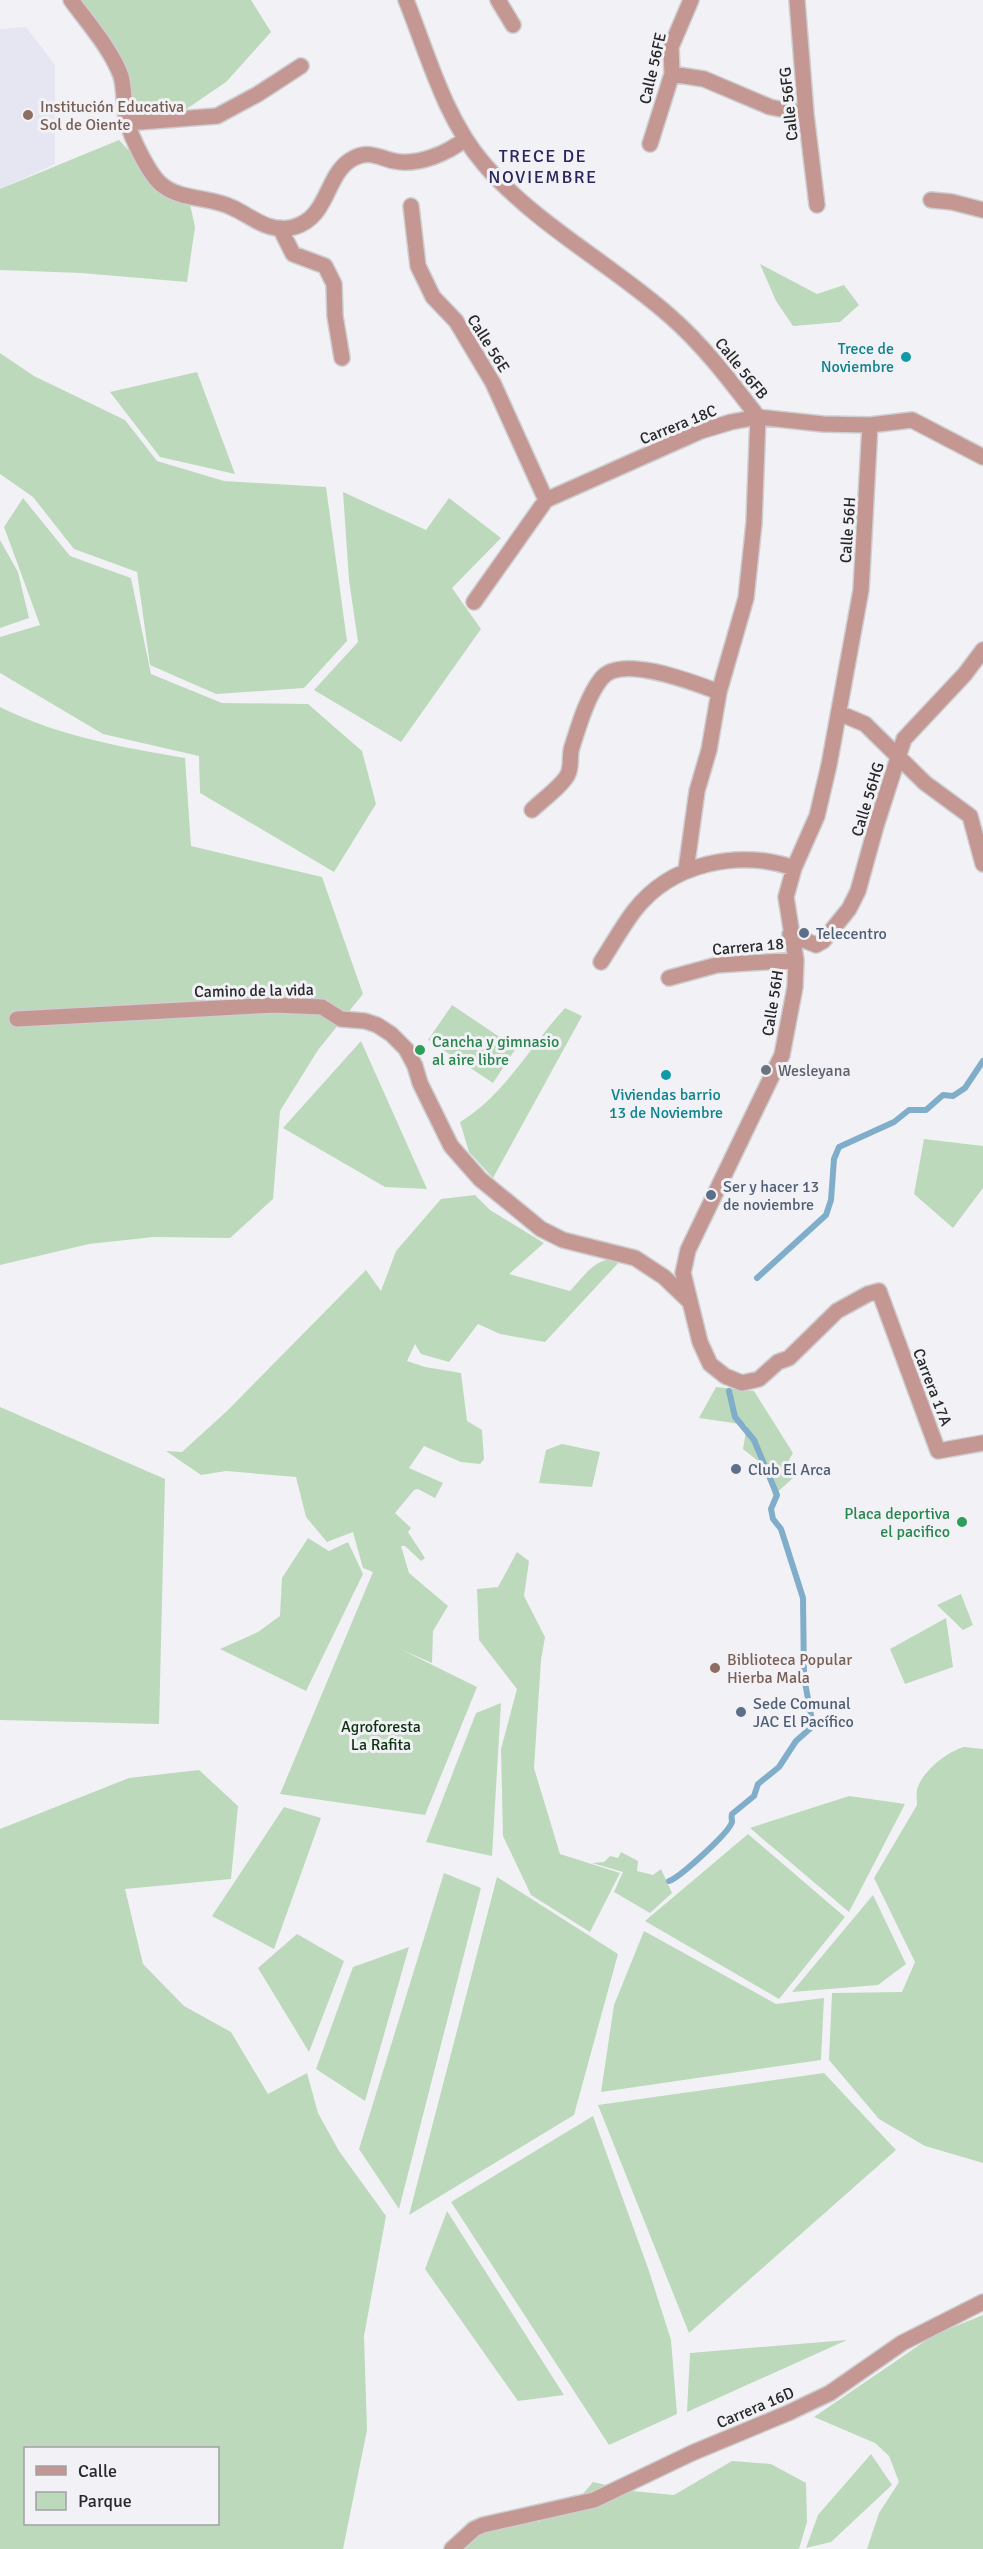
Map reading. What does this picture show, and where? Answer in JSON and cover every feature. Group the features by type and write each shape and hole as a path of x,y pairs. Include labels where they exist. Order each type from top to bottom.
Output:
{"street":[{"path":"71,0 99,39 121,76 127,123 153,177 163,186 231,207 266,226 293,227 309,220 324,204 338,172 345,163 357,156 370,154 394,162 410,161 448,152 465,139"},
{"name":"Calle 56FB","path":"406,0 453,116 465,139 485,165 525,202 670,316 703,348 758,417 754,523 746,598 719,692 709,750 697,791 686,870"},
{"path":"498,0 513,25"},
{"name":"Calle 56FE","path":"650,144 672,74 672,47 692,0"},
{"name":"Calle 56FG","path":"797,0 806,114 818,205"},
{"path":"127,123 217,116 258,94 301,66"},
{"path":"672,74 704,79 770,107 806,114"},
{"path":"931,200 952,202 983,210"},
{"name":"Calle 56E","path":"411,206 417,266 433,297 456,321 493,383 546,500"},
{"path":"280,228 293,254 325,266 334,284 335,316 342,358"},
{"name":"Carrera 18C","path":"546,500 701,430 758,417 823,424 870,425 912,420 983,458"},
{"name":"Calle 56H","path":"870,425 861,590 817,816 794,868 786,897 790,934 796,960 795,987 782,1054 688,1250 683,1273 700,1342 710,1364 725,1376 742,1383 759,1379 778,1362 789,1358 837,1311 868,1294 879,1292"},
{"path":"474,602 546,500"},
{"name":"Calle 56HG","path":"790,934 816,945 823,941 849,909 858,891 898,754 910,731 954,686 983,650"},
{"path":"532,810 568,774 570,749 602,677 618,668 654,670 719,692"},
{"path":"838,713 865,724 925,783 970,816 983,864"},
{"path":"601,962 635,910 658,888 686,870 707,863 731,861 781,864 794,868"},
{"name":"Carrera 18","path":"669,978 717,964 796,960"},
{"name":"Camino de la vida","path":"17,1018 274,1005 322,1007 341,1019 366,1021 377,1025 391,1034 406,1049 416,1066 420,1083 451,1146 480,1179 541,1229 563,1240 635,1258 664,1277 688,1300"},
{"name":"Carrera 17A","path":"879,1292 938,1451 983,1443"},
{"name":"Carrera 16D","path":"452,2549 474,2529 594,2500 692,2453 788,2413 830,2393 902,2343 983,2302"}],"shaded area":[{"name":"Institución Educativa Sol de Oiente","path":"26,27 55,65 55,164 0,189 0,29"}],"green space":[{"path":"72,0 251,0 271,32 226,82 182,112 140,113 119,72"},
{"path":"119,140 160,184 187,190 195,227 187,282 81,273 0,270 0,189"},
{"path":"760,264 817,294 844,285 859,305 840,322 793,326 776,301"},
{"path":"0,353 34,376 125,420 157,461 224,481 326,487 347,641 304,688 216,694 150,665 137,572 74,549 33,497 0,474"},
{"path":"197,372 235,474 160,457 110,392"},
{"path":"343,492 426,530 449,498 501,538 452,588 481,629 401,742 314,690 358,642 349,580"},
{"path":"23,498 70,556 131,578 151,674 222,703 308,704 362,751 376,804 334,872 200,793 199,756 103,734 0,673 0,637 40,625 4,527"},
{"path":"0,540 18,572 29,618 0,628"},
{"path":"0,707 67,733 114,745 185,758 191,846 322,877 363,994 318,1050 280,1111 273,1199 230,1238 154,1237 89,1244 0,1265"},
{"path":"452,1005 516,1048 493,1083 428,1040"},
{"path":"565,1008 582,1016 493,1178 469,1152 460,1122 476,1111 504,1084"},
{"path":"361,1041 427,1189 385,1187 283,1128"},
{"path":"924,1139 983,1146 983,1188 953,1228 914,1194"},
{"name":"Agroforesta La Rafita","path":"475,1195 490,1210 544,1243 509,1274 570,1291 598,1263 605,1260 622,1259 545,1342 500,1334 478,1324 449,1362 421,1354 415,1344 407,1361 425,1367 461,1373 467,1421 482,1430 484,1459 480,1464 461,1462 424,1446 409,1468 443,1483 435,1498 418,1489 414,1490 395,1513 411,1528 408,1532 425,1558 421,1561 405,1546 401,1546 409,1573 448,1606 433,1631 432,1663 400,1649 477,1687 425,1815 280,1794 373,1572 363,1568 353,1532 327,1542 306,1517 296,1477 226,1471 201,1475 166,1451 182,1452 227,1411 366,1270 381,1291 396,1251 441,1199"},
{"path":"716,1387 754,1391 793,1453 784,1469 793,1478 773,1496 767,1468 743,1449 747,1425 699,1418"},
{"path":"0,1407 165,1479 159,1724 0,1720"},
{"path":"562,1444 600,1452 592,1487 539,1483 546,1450"},
{"path":"308,1538 329,1551 348,1542 363,1574 306,1691 220,1649 258,1632 280,1616 282,1578"},
{"path":"517,1552 529,1561 524,1596 545,1637 541,1660 534,1768 560,1854 620,1873 590,1932 531,1895 503,1836 501,1749 517,1689 479,1640 477,1589 498,1587"},
{"path":"961,1594 973,1625 963,1630 937,1605"},
{"path":"946,1618 953,1667 905,1684 890,1649"},
{"path":"501,1703 492,1856 426,1842 476,1713"},
{"path":"964,1747 983,1749 983,2163 925,2146 879,2119 829,2060 832,1993 902,1992 915,1962 874,1878 917,1805 917,1790 924,1776 943,1758"},
{"path":"199,1770 238,1806 231,1879 125,1889 143,1964 184,2006 231,2032 268,2094 307,2073 318,2113 339,2151 386,2216 364,2336 367,2430 343,2549 0,2549 0,1829 129,1778"},
{"path":"849,1796 905,1804 849,1912 750,1828"},
{"path":"284,1807 321,1818 274,1949 212,1916"},
{"path":"748,1834 845,1917 779,1999 645,1921"},
{"path":"621,1852 638,1861 637,1871 653,1875 661,1869 672,1893 650,1913 614,1892 623,1872 592,1863 604,1862 610,1856 618,1858"},
{"path":"444,1873 481,1888 399,2209 359,2149"},
{"path":"497,1877 618,1954 574,2115 409,2215"},
{"path":"873,1895 906,1964 878,1985 792,1992"},
{"path":"644,1931 776,2004 824,1998 821,2060 601,2092 614,2005"},
{"path":"297,1934 344,1961 309,2052 258,1968"},
{"path":"409,1947 365,2101 316,2069 353,1967"},
{"path":"824,2073 896,2150 689,2333 598,2105"},
{"path":"593,2116 649,2271 671,2340 677,2414 609,2445 451,2202"},
{"path":"447,2211 564,2395 518,2401 425,2269"},
{"path":"983,2315 983,2549 867,2549 879,2513 899,2482 889,2456 875,2443 814,2417 934,2335"},
{"path":"847,2340 687,2412 690,2353"},
{"path":"871,2454 892,2485 831,2542 806,2548 818,2515"},
{"path":"732,2461 771,2464 806,2483 807,2522 799,2549 452,2549 474,2529 528,2515 539,2522 571,2508 593,2482 632,2491 674,2495"}],"waterway":[{"path":"757,1278 826,1215 831,1200 834,1159 839,1147 894,1122 909,1110 926,1110 943,1095 953,1096 965,1088 983,1061"},
{"path":"669,1881 693,1864 729,1828 732,1814 754,1796 758,1784 779,1767 796,1741 813,1726 804,1677 803,1598 781,1529 773,1519 771,1509 777,1495 754,1440 735,1417 729,1391"}],"place":[{"name":"Institución Educativa Sol de Oiente","path":"28,115"},
{"name":"Trece de Noviembre","path":"906,357"},
{"name":"Telecentro","path":"804,933"},
{"name":"Cancha y gimnasio al aire libre","path":"420,1050"},
{"name":"Wesleyana","path":"766,1070"},
{"name":"Viviendas barrio 13 de Noviembre","path":"666,1075"},
{"name":"Ser y hacer 13 de noviembre","path":"711,1195"},
{"name":"Club El Arca","path":"736,1469"},
{"name":"Placa deportiva el pacifico","path":"962,1522"},
{"name":"Biblioteca Popular Hierba Mala","path":"715,1668"},
{"name":"Sede Comunal JAC El Pacífico","path":"741,1712"}],"district":[{"name":"TRECE DE NOVIEMBRE","path":"543,166"}]}
